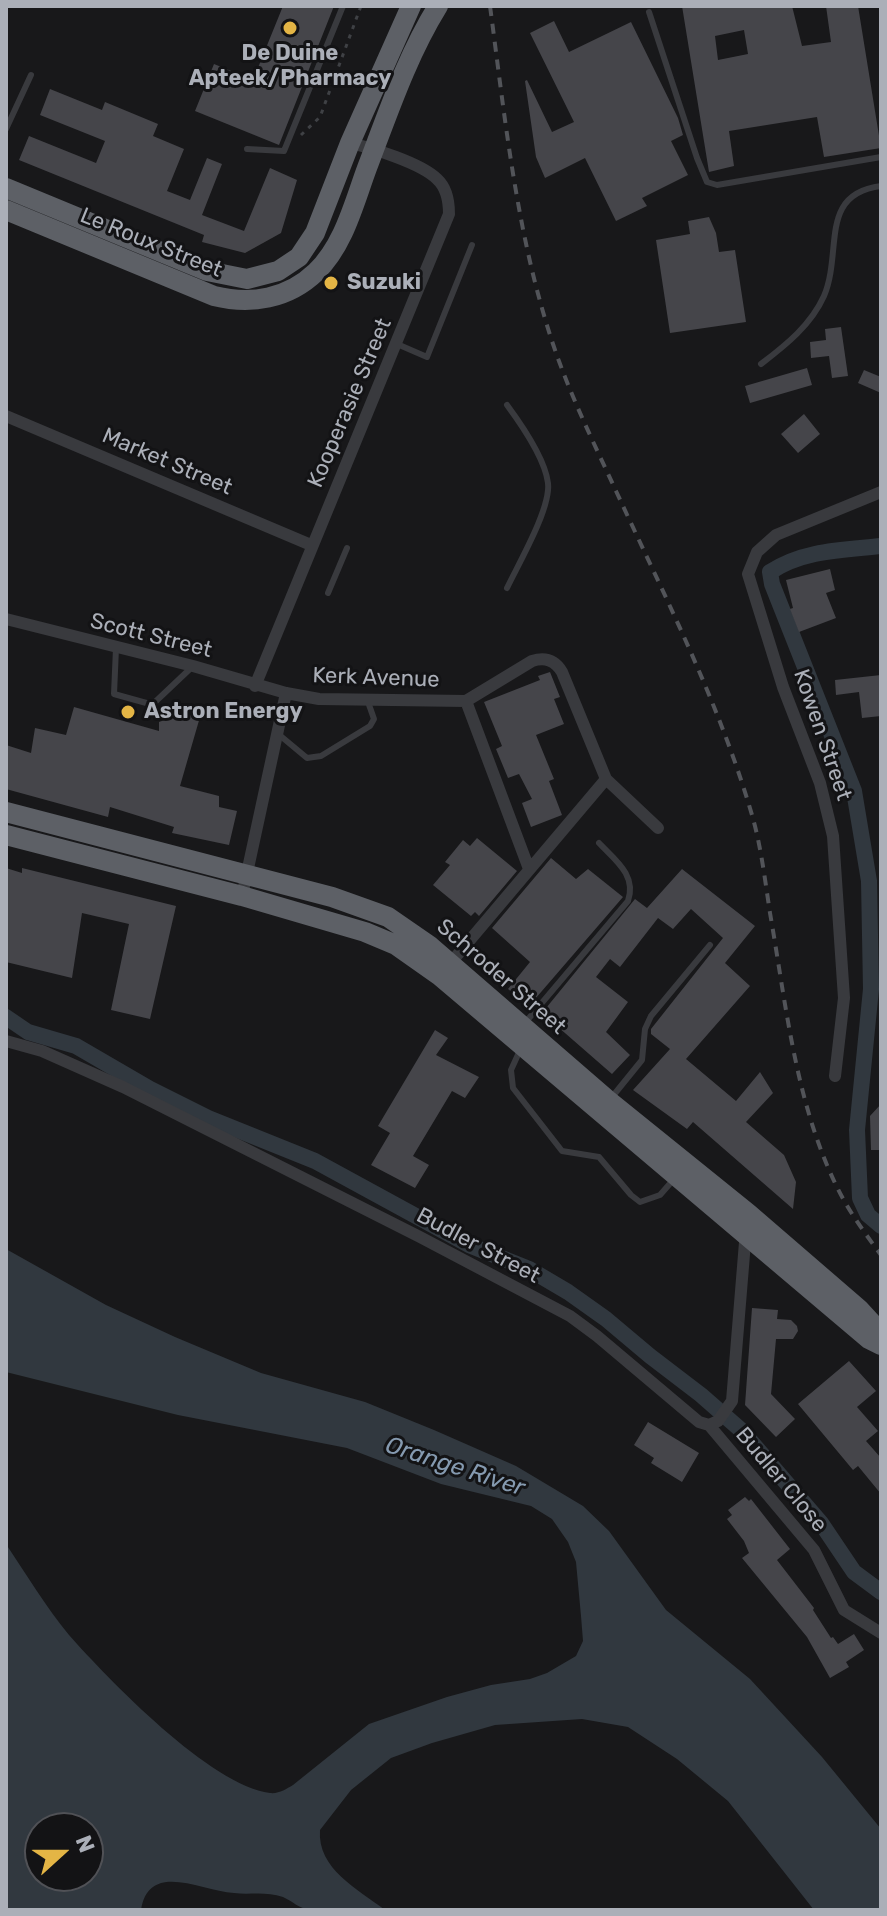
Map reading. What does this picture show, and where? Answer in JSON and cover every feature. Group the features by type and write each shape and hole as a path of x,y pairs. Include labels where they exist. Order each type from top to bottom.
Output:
{"highway":[{"name":"Le Roux Street","path":"6,188 207,271 229,277 255,278 286,267 305,251 315,233 350,143 411,6"},
{"name":"Le Roux Street","path":"6,210 214,296 235,301 262,300 282,294 305,281 329,256 343,230 417,41 438,6"},
{"name":"Schroder Street","path":"6,812 341,899 400,924 445,969 604,1106 747,1224 859,1309 881,1333"},
{"name":"Schroder Street","path":"6,835 242,896 376,936 418,959 445,969"},
{"name":"Schroder Street","path":"604,1106 677,1176 747,1224 869,1339 881,1345"}],"street":[{"name":"Kooperasie Street","path":"255,686 449,214 445,189 436,177 374,149 350,143"},
{"name":"Market Street","path":"6,416 311,545"},
{"name":"Kowen Street","path":"835,1076 844,998 833,836 820,783 783,687 748,574 757,552 776,535 881,492"},
{"name":"Scott Street","path":"6,619 286,693"},
{"name":"Kerk Avenue","path":"286,693 319,699 466,701 532,661 543,659 554,663 562,672 606,779 658,828"},
{"path":"242,896 286,693"},
{"name":"Kerk Avenue","path":"466,701 529,869"},
{"path":"445,969 606,779"},
{"name":"Budler Street","path":"6,1041 42,1051 123,1087 570,1316 677,1406 699,1422 715,1422"},
{"path":"715,1422 730,1406 734,1391 747,1224"},
{"name":"Budler Close","path":"715,1422 814,1550 844,1610 881,1633"}],"lane":[{"path":"247,149 284,151 343,6"},
{"path":"649,12 707,182 717,185 881,157"},
{"path":"6,129 31,75"},
{"path":"761,364 790,342 813,315 824,296 832,271 838,216 843,203 863,188 881,186"},
{"path":"397,344 427,357 472,245"},
{"path":"507,405 544,469 548,484 545,506 507,588"},
{"path":"328,593 347,548"},
{"path":"116,648 114,694 150,704 156,702 193,666"},
{"path":"277,733 307,758 317,758 370,726 373,713 366,698"},
{"path":"599,843 627,874 631,887 628,901 522,1036 511,1070 513,1088 562,1151 599,1157 640,1202 660,1195 677,1176"},
{"path":"604,1106 642,1060 645,1029 651,1016 710,945"}],"path":[{"path":"284,151 320,117 361,6"}],"water":[{"name":"Orange River","path":"6,1249 106,1305 175,1337 261,1373 365,1402 434,1430 516,1466 583,1506 609,1531 666,1610 750,1679 822,1757 881,1829 881,1910 814,1910 728,1801 677,1759 628,1727 582,1719 495,1725 432,1743 391,1758 351,1790 320,1830 321,1844 325,1856 341,1877 385,1910 310,1910 277,1895 234,1893 165,1882 154,1886 146,1895 141,1910 6,1910 6,1544 69,1635 134,1702 219,1772 246,1786 270,1793 293,1785 369,1724 447,1697 547,1673 576,1656 583,1641 576,1562 568,1542 552,1519 531,1506 441,1484 347,1448 178,1415 6,1372"}],"building":[{"path":"283,6 334,6 279,145 195,111 214,64 253,80"},
{"path":"682,6 792,6 802,46 831,42 826,6 858,6 881,148 824,157 817,117 729,131 734,166 709,172","holes":["744,30 748,54 718,60 715,36"]},
{"path":"554,21 569,52 631,22 678,118 683,135 671,141 688,175 642,198 647,206 616,221 585,158 545,178 536,157 525,81 552,132 574,122 530,33"},
{"path":"50,89 102,110 105,102 158,124 153,136 184,149 167,191 190,200 207,158 222,164 202,215 244,231 270,168 297,180 281,233 245,253 202,242 204,235 19,160 29,136 96,163 105,141 40,115"},
{"path":"709,217 719,252 735,250 746,322 670,333 656,240 690,234 688,221"},
{"path":"841,327 848,376 832,378 829,356 811,358 810,342 826,340 825,329"},
{"path":"807,368 812,385 750,403 745,386"},
{"path":"864,370 881,377 881,393 858,383"},
{"path":"804,414 820,434 798,453 781,434"},
{"path":"830,569 835,590 826,593 836,618 799,632 790,609 793,608 786,580"},
{"path":"550,672 560,697 554,699 564,724 536,735 554,779 549,781 562,815 531,827 522,803 532,799 519,774 508,778 496,749 502,746 484,702 540,680 538,676"},
{"path":"881,675 881,716 862,718 859,692 836,695 835,680"},
{"path":"74,707 159,731 159,722 184,713 200,717 180,786 219,796 219,807 237,811 229,845 172,833 174,827 110,807 108,817 6,789 6,745 31,753 35,728 66,735"},
{"path":"477,838 517,871 479,916 475,912 471,916 433,885 450,865 445,862 463,840 470,846"},
{"path":"551,858 576,879 588,869 623,897 529,1006 508,989 530,962 492,928"},
{"path":"6,868 22,873 22,868 176,906 150,1019 111,1010 129,924 82,913 72,978 6,962"},
{"path":"682,869 755,926 725,963 750,986 686,1059 736,1101 760,1072 773,1093 746,1122 784,1155 796,1182 793,1209 693,1122 687,1129 633,1090 670,1049 651,1034 651,1029 723,938 691,909 673,929 658,918 620,967 610,959 596,977 628,1002 606,1032 630,1055 612,1074 542,1013 635,899 647,908"},
{"path":"435,1030 448,1038 436,1055 479,1077 465,1098 452,1091 413,1156 429,1165 415,1188 371,1165 390,1133 378,1126"},
{"path":"881,1104 881,1150 871,1150 870,1116"},
{"path":"752,1308 778,1310 777,1319 791,1320 798,1331 793,1339 776,1339 771,1394 795,1419 776,1437 745,1405"},
{"path":"849,1361 876,1391 857,1407 878,1431 866,1441 881,1458 881,1494 858,1466 853,1470 798,1404"},
{"path":"648,1422 699,1453 682,1482 651,1463 654,1458 634,1445"},
{"path":"745,1497 749,1501 751,1499 790,1549 777,1560 814,1608 831,1638 838,1644 854,1634 864,1650 846,1662 849,1667 830,1678 807,1637 742,1558 749,1553 727,1519 732,1515 728,1510"}],"waterway":[{"path":"881,546 810,555 770,572 772,584 854,791 869,881 871,989 857,1130 860,1198 868,1215 881,1226"},
{"path":"6,1017 28,1032 76,1046 208,1118 315,1161 469,1245 529,1269 568,1292 606,1319 741,1430 821,1523 854,1572 881,1592"}],"railway":[{"path":"490,6 520,215 551,338 581,416 690,650 739,773 758,839 787,1016 810,1118 840,1193 881,1255"}],"place":[{"name":"De Duine Apteek/Pharmacy","path":"290,28"},
{"name":"Suzuki","path":"331,283"},
{"name":"Astron Energy","path":"128,712"}]}
